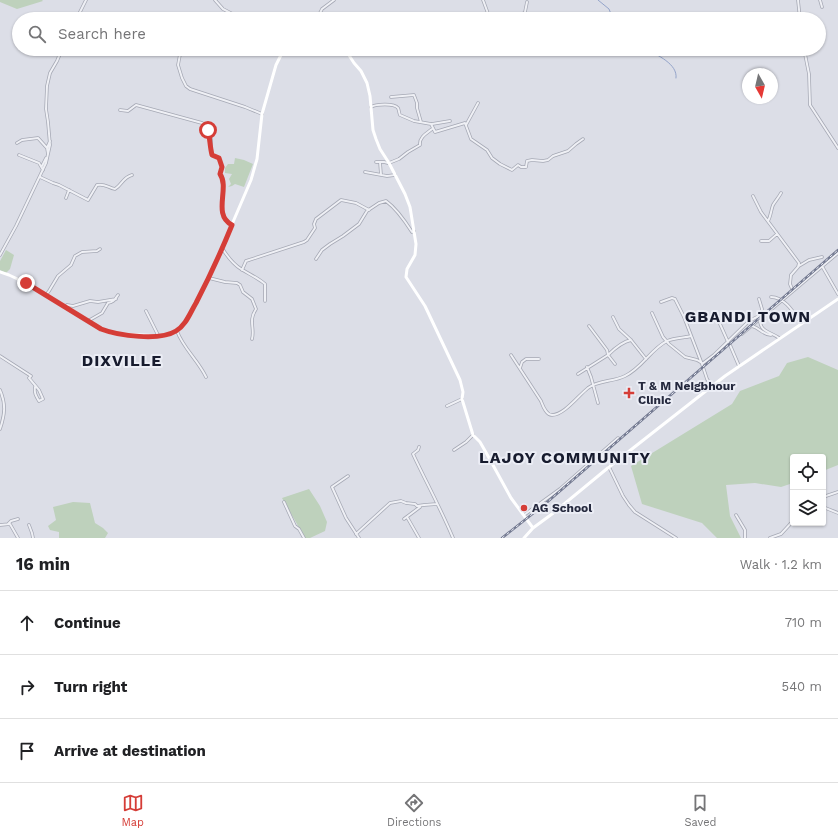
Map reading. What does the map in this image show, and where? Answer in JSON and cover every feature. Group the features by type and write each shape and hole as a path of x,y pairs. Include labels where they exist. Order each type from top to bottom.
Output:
{"main road":[{"path":"0,272 15,277 101,329 111,333 165,336 177,331 186,321 209,278 254,171 262,114 276,65 280,56"},
{"path":"350,56 367,83 370,96 373,130 380,149 390,164 405,194 415,231 416,250 407,269 406,277 425,306 460,380 463,392 462,399 473,435 480,442 509,495 533,528"},
{"path":"524,538 533,528 712,386 780,337 838,298"}],"street":[{"path":"80,12 86,0"},
{"path":"215,0 223,9 229,12"},
{"path":"321,12 322,9 334,0"},
{"path":"483,0 487,12"},
{"path":"798,0 799,12"},
{"path":"820,0 822,7"},
{"path":"524,12 528,2"},
{"path":"0,255 40,177 48,155 50,140 46,110 47,86 50,73 58,56"},
{"path":"180,56 178,65 182,78 186,86 190,89 262,114"},
{"path":"805,56 809,74 810,105 838,148"},
{"path":"391,97 414,95 421,122"},
{"path":"371,107 379,104 395,106 398,108 400,115 411,120 431,124 450,121"},
{"path":"466,125 478,104"},
{"path":"120,110 125,112 136,105 204,124 211,139 212,155 219,158 222,167 220,174 224,181 222,213 228,223 232,225"},
{"path":"432,129 435,132 465,123 466,125"},
{"path":"431,124 432,129"},
{"path":"466,125 471,138 487,150 492,158 512,170 518,165 521,167 526,167 527,161 543,161 553,156 568,152 576,144 583,140"},
{"path":"376,162 387,162 390,164 399,159 420,145 419,143 423,136 432,129"},
{"path":"17,143 22,140 38,138 47,148"},
{"path":"48,155 47,148 50,140"},
{"path":"18,155 39,163 43,168"},
{"path":"380,162 380,175"},
{"path":"365,172 387,176 395,175"},
{"path":"40,177 88,200 97,185 103,184 115,189 122,184 125,178 132,174"},
{"path":"66,198 69,190"},
{"path":"768,221 773,206 780,196 780,193"},
{"path":"753,196 761,212 797,259 799,263 798,267"},
{"path":"242,270 246,261 277,252 283,248 307,240 315,228 314,224 316,219 341,200 356,203 369,210"},
{"path":"316,259 322,250 359,224 365,213 379,202 386,201 402,217 412,232 415,231"},
{"path":"761,241 769,241 777,234"},
{"path":"222,248 230,260 242,270 261,280 265,284 265,301"},
{"path":"46,295 58,276 71,265 75,256 82,252 97,251 100,249"},
{"path":"742,334 838,253"},
{"path":"793,291 790,284 791,275 798,267 809,260 822,257"},
{"path":"822,266 838,294"},
{"path":"209,278 237,283 240,285 243,292 252,299 256,309 252,316 252,339"},
{"path":"88,321 102,313 108,303 112,303 118,294"},
{"path":"772,297 775,297 788,304 801,323"},
{"path":"661,302 672,298 675,299 702,364 706,379 712,386"},
{"path":"67,305 73,306 90,301 98,302 116,299"},
{"path":"759,299 762,309 760,323 765,331 780,337"},
{"path":"146,311 159,336"},
{"path":"652,313 667,341 684,357 699,361 702,364"},
{"path":"702,364 728,342 748,321 761,315"},
{"path":"718,316 728,342"},
{"path":"613,317 619,329 632,340 646,359"},
{"path":"589,326 607,350 608,355 616,364"},
{"path":"752,326 765,334 774,335"},
{"path":"177,331 184,346 206,377"},
{"path":"511,355 541,401 544,409 550,415 565,409 593,385 627,375 667,341 691,336"},
{"path":"578,374 608,355 615,348 627,341 632,340"},
{"path":"730,345 739,366"},
{"path":"0,356 31,376 30,378 35,387 39,390 43,399 39,401 34,392 35,387"},
{"path":"520,369 522,362 526,359 540,359"},
{"path":"587,367 598,403"},
{"path":"0,390 4,399 5,411 0,429"},
{"path":"447,406 462,399"},
{"path":"454,450 473,435"},
{"path":"523,516 560,489 618,438"},
{"path":"419,447 413,454 453,538"},
{"path":"609,467 623,496 635,512 676,538"},
{"path":"348,476 332,487 337,501 359,538"},
{"path":"826,496 838,492"},
{"path":"356,534 390,503 401,501 415,504 417,506 437,504"},
{"path":"284,502 295,526 304,538"},
{"path":"404,519 424,505"},
{"path":"826,508 838,513"},
{"path":"736,515 745,530 745,538"},
{"path":"407,517 419,538"},
{"path":"0,525 8,524 11,521 18,519"},
{"path":"8,524 12,526 18,538"},
{"path":"29,525 33,538"},
{"path":"770,538 782,534 790,525"}],"green space":[{"path":"0,0 43,1 17,9 0,2"},
{"path":"235,158 253,164 244,187 235,184 228,187 231,184 229,179 232,174 225,173 225,168 228,164 234,164"},
{"path":"6,250 14,255 10,269 6,273 0,270 0,261"},
{"path":"808,357 838,370 838,465 826,470 826,454 790,454 790,484 781,487 755,483 726,485 730,516 741,538 717,538 702,523 642,504 631,466 732,404 740,391 779,376 787,363"},
{"path":"309,489 320,506 327,522 325,531 310,538 305,538 282,498"},
{"path":"73,502 90,503 95,523 108,533 105,538 59,538 59,532 50,530 48,526 56,520 53,507"}],"waterway":[{"path":"598,0 609,9 610,12"},
{"path":"659,56 666,60 674,68 676,78"}],"railway":[{"path":"502,538 545,504 838,250"}],"place":[{"name":"T & M Neigbhour Clinic","path":"629,393"},
{"name":"AG School","path":"524,508"}],"district":[{"name":"GBANDI TOWN","path":"748,316"},
{"name":"DIXVILLE","path":"122,360"},
{"name":"LAJOY COMMUNITY","path":"565,457"}],"route":[{"path":"26,283 101,329 111,333 142,336 165,336 177,331 186,321 209,278 232,225 228,223 222,213 224,179 220,174 222,167 219,158 212,155 211,139 208,130"}]}
